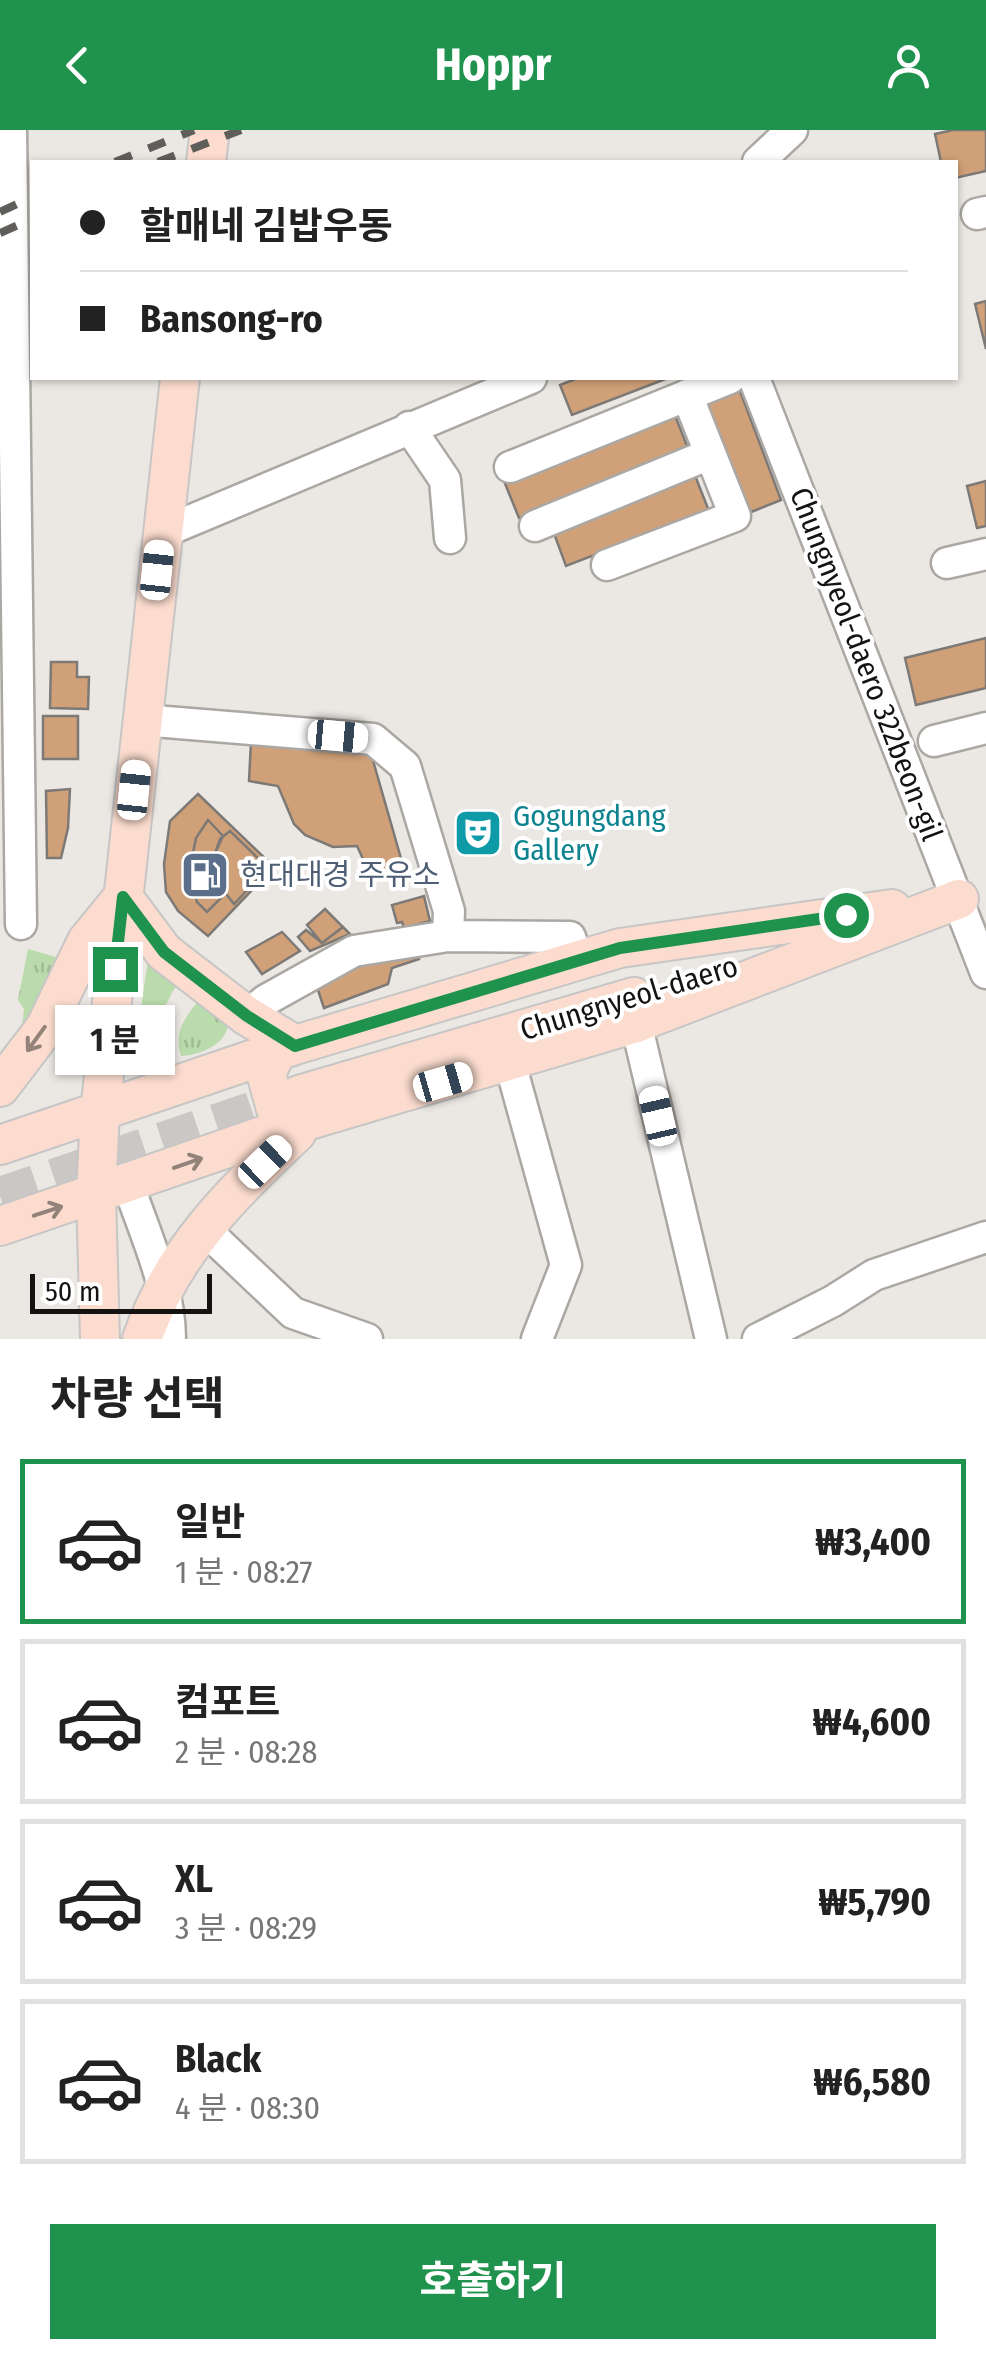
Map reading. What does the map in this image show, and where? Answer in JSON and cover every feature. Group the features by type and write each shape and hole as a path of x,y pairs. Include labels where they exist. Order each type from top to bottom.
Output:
{"main road":[{"path":"206,160 210,130"},
{"path":"100,1339 112,1190 100,1112 180,380"},
{"path":"0,1226 112,1190 296,1085 577,961 620,948 972,895"},
{"path":"0,1145 100,1112 296,1085 510,1063 636,1023 972,895"},
{"name":"Chungnyeol-daero","path":"296,1085 972,895"},
{"path":"123,897 164,952 247,1016 296,1085"},
{"path":"0,1086 44,1028 88,941 123,897"},
{"path":"167,1325 202,1228 296,1085"}],"street":[{"path":"11,130 9,705 21,924"},
{"path":"760,160 792,130"},
{"path":"161,533 526,380"},
{"path":"510,467 725,380"},
{"name":"Chungnyeol-daero 322beon-gil","path":"755,380 972,895 982,961"},
{"path":"607,565 735,516 687,395"},
{"path":"409,427 445,480 450,538"},
{"path":"535,526 710,454"},
{"path":"947,563 986,554"},
{"path":"142,720 373,739 405,766 450,911 448,936"},
{"path":"934,741 986,728"},
{"path":"247,1016 266,1000 354,951 448,936 570,937 577,961"},
{"path":"636,1023 712,1339"},
{"path":"510,1063 566,1265 536,1339"},
{"path":"112,1190 167,1325"},
{"path":"202,1228 293,1313 367,1339"},
{"path":"758,1339 874,1275 986,1236"}],"green space":[{"path":"28,949 63,959 21,1036 24,1009 18,1000"},
{"path":"148,960 178,983 158,1017 138,1028"},
{"path":"199,1000 228,1024 226,1031 211,1048 181,1056 182,1026"}],"building":[{"path":"986,130 986,171 958,177 958,160 941,160 935,134"},
{"path":"986,301 986,349 975,304"},
{"path":"573,380 663,380 572,415 560,385"},
{"path":"740,391 781,500 746,514 705,405"},
{"path":"674,413 689,451 519,518 504,481"},
{"path":"694,473 709,511 566,566 552,528"},
{"path":"986,481 986,526 977,528 967,486"},
{"path":"986,638 986,688 916,705 905,658"},
{"path":"51,662 77,662 77,677 89,677 88,709 50,708"},
{"path":"43,716 78,716 78,759 43,759"},
{"path":"251,742 370,750 404,869 385,875 384,869 369,872 357,846 333,847 305,835 294,824 278,786 249,781"},
{"path":"70,789 68,828 61,858 47,858 46,791"},
{"path":"198,794 274,867 208,936 178,911 166,892 164,864 170,821"},
{"path":"208,820 223,836 214,856 215,874 225,894 207,912 197,902 192,885 192,858 196,838"},
{"path":"230,831 268,868 234,904 219,885 214,856 220,839"},
{"path":"424,896 430,921 404,928 402,922 397,923 392,905"},
{"path":"325,909 343,927 322,943 307,925"},
{"path":"343,927 350,934 310,951 298,937 306,930 322,943"},
{"path":"282,932 300,951 262,974 246,952"},
{"path":"419,951 419,959 392,968 388,984 324,1008 317,987 358,964"}],"tunnel":[{"path":"0,1196 299,1095"}],"railway":[{"path":"120,160 194,130"},
{"path":"163,160 241,130"},
{"path":"0,212 30,198"},
{"path":"0,233 30,220"}],"place":[{"name":"Gogungdang Gallery","path":"478,833"},
{"name":"현대대경 주유소","path":"205,875"}],"route":[{"path":"115,969 123,897 164,952 222,999 295,1046 620,948 846,915"}]}
